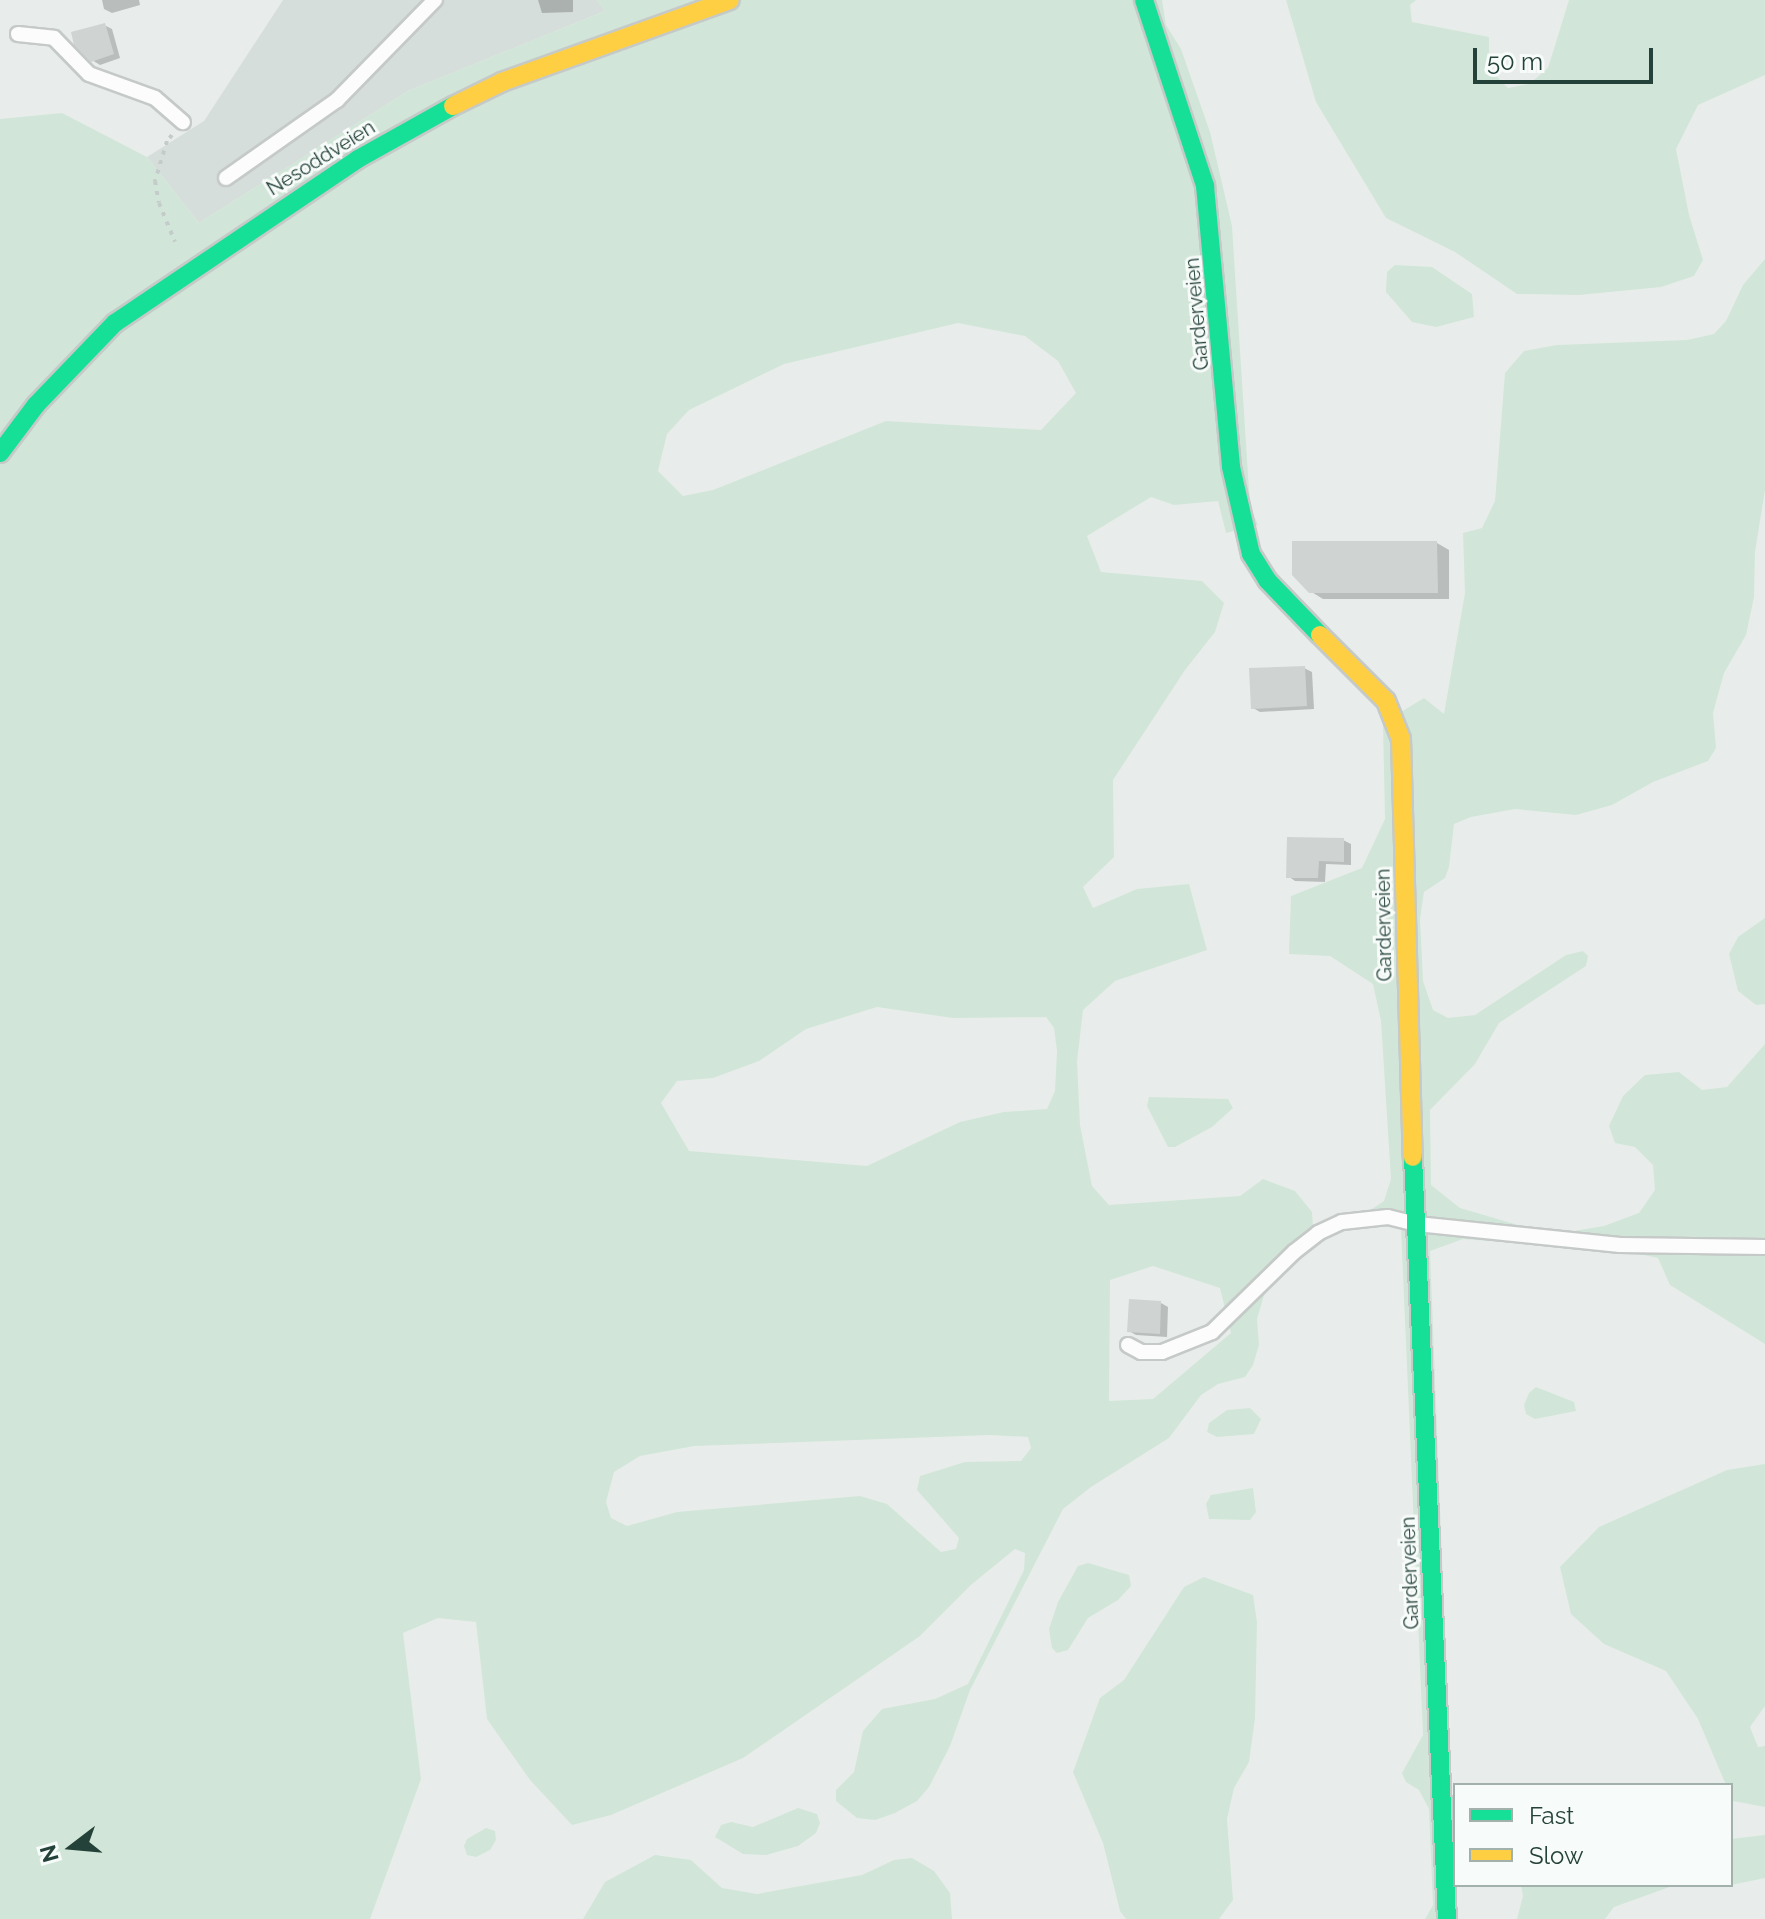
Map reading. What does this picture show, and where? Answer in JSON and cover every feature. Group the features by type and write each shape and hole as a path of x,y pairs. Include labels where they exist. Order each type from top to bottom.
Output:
{"street":[{"name":"Nesoddveien","path":"0,453 36,405 115,323 192,268 358,159 467,98 548,64 730,0"},
{"name":"Garderveien","path":"1144,0 1205,186 1231,467 1251,554 1267,580 1286,601 1386,701 1401,739 1405,762 1406,957 1447,1919"}],"lane":[{"path":"226,178 337,100 435,0"},
{"path":"18,34 54,38 89,74 155,98 183,122"},
{"path":"1128,1345 1141,1352 1162,1352 1212,1332 1294,1252 1318,1233 1342,1222 1388,1217 1417,1224 1620,1245 1765,1247"}],"path":[{"path":"183,122 167,141 155,181 166,226 192,268"}],"shaded area":[{"path":"283,0 597,0 605,11 408,91 199,223 147,157 204,121"}],"green space":[{"path":"597,0 1162,0 1166,25 1181,49 1210,132 1232,226 1250,506 1258,525 1226,533 1218,501 1174,505 1151,497 1087,536 1101,572 1202,581 1224,603 1215,632 1185,670 1113,780 1114,857 1083,887 1093,908 1137,889 1189,884 1207,950 1115,981 1083,1010 1077,1062 1080,1125 1092,1186 1109,1205 1240,1196 1263,1179 1295,1191 1312,1212 1314,1242 1265,1292 1257,1319 1259,1345 1253,1365 1245,1377 1218,1384 1201,1395 1169,1438 1091,1487 1063,1509 970,1690 950,1746 929,1787 917,1801 895,1813 875,1820 857,1818 836,1801 836,1790 854,1772 863,1731 882,1709 935,1699 968,1684 1024,1570 1025,1553 1015,1549 972,1584 920,1636 743,1758 611,1815 572,1825 530,1780 487,1719 476,1622 438,1618 403,1633 421,1779 370,1919 0,1919 0,119 62,113 147,157 199,223 408,91 605,11","holes":["958,323 1025,336 1058,361 1076,393 1041,430 886,421 713,490 683,496 658,471 667,434 689,410 784,364","877,1007 953,1018 1046,1017 1054,1028 1057,1051 1055,1091 1047,1109 1004,1112 960,1122 867,1166 689,1151 661,1103 677,1081 713,1078 759,1061 806,1029","1153,1266 1220,1288 1231,1333 1153,1399 1109,1401 1110,1280","990,1435 1028,1437 1031,1448 1021,1461 965,1462 920,1476 917,1490 959,1538 956,1549 941,1552 887,1504 860,1496 677,1512 627,1526 611,1518 606,1502 614,1472 640,1456 694,1446"]},
{"path":"1286,0 1416,0 1410,5 1412,22 1489,37 1489,69 1508,88 1529,84 1548,68 1569,0 1765,0 1765,75 1698,105 1676,149 1689,215 1703,260 1694,276 1661,287 1579,295 1517,294 1455,252 1386,218 1316,102"},
{"path":"1765,259 1765,490 1755,552 1754,597 1746,635 1724,673 1713,713 1716,748 1708,761 1653,782 1612,805 1576,815 1515,809 1471,817 1454,824 1449,867 1445,878 1424,892 1420,919 1423,981 1433,1010 1448,1018 1475,1015 1566,955 1583,951 1588,956 1586,966 1499,1023 1475,1064 1430,1110 1431,1185 1460,1208 1518,1225 1574,1231 1604,1226 1639,1213 1655,1190 1653,1165 1635,1147 1615,1143 1609,1126 1623,1096 1645,1075 1679,1072 1702,1090 1727,1087 1765,1044 1765,1344 1670,1285 1658,1258 1625,1251 1463,1239 1430,1251 1456,1919 1425,1919 1433,1905 1429,1809 1419,1790 1406,1782 1402,1773 1423,1735 1401,1228 1376,1225 1369,1211 1384,1201 1391,1179 1381,1021 1373,984 1330,956 1289,954 1291,896 1362,868 1385,819 1383,723 1424,698 1444,714 1465,593 1463,533 1482,528 1495,501 1505,373 1524,351 1557,345 1687,340 1714,334 1726,321 1743,285"},
{"path":"1395,265 1432,267 1472,294 1474,317 1436,327 1412,322 1386,292 1387,272"},
{"path":"1765,918 1765,1004 1756,1005 1738,991 1729,954 1738,937"},
{"path":"1149,1097 1228,1099 1233,1108 1212,1127 1175,1147 1168,1147 1147,1106"},
{"path":"1536,1387 1574,1402 1576,1411 1535,1419 1526,1414 1524,1405 1529,1393"},
{"path":"1250,1408 1261,1419 1254,1434 1217,1437 1207,1432 1209,1423 1227,1410"},
{"path":"1765,1464 1765,1706 1750,1727 1758,1747 1765,1746 1765,1807 1733,1801 1733,1783 1725,1783 1698,1719 1666,1671 1604,1644 1571,1614 1560,1567 1599,1527 1727,1470"},
{"path":"1253,1488 1256,1512 1250,1520 1209,1519 1206,1504 1211,1495"},
{"path":"1088,1563 1129,1575 1131,1586 1118,1600 1088,1618 1068,1650 1057,1653 1052,1648 1049,1629 1058,1602 1078,1566"},
{"path":"1204,1577 1253,1595 1257,1622 1255,1718 1249,1762 1234,1788 1227,1819 1233,1900 1219,1919 1126,1919 1120,1911 1103,1843 1073,1772 1100,1698 1124,1680 1184,1587"},
{"path":"798,1808 817,1814 820,1823 816,1833 798,1846 766,1855 743,1854 715,1837 721,1825 731,1822 753,1827"},
{"path":"486,1828 495,1831 496,1840 490,1850 476,1857 467,1855 464,1846 467,1839"},
{"path":"1765,1835 1765,1878 1733,1885 1733,1839"},
{"path":"655,1855 691,1860 722,1888 757,1894 862,1875 894,1860 912,1858 934,1871 950,1893 952,1919 583,1919 605,1882"},
{"path":"1521,1887 1669,1887 1614,1907 1605,1919 1517,1919 1523,1896"}],"building":[{"path":"105,23 114,54 91,62 74,45 71,32"},
{"path":"1292,541 1437,541 1438,593 1309,593 1292,575"},
{"path":"1305,666 1307,706 1251,709 1249,668"},
{"path":"1287,837 1344,838 1344,862 1319,861 1318,878 1286,878"},
{"path":"1129,1299 1161,1301 1160,1334 1127,1332"}],"traffic: fast":[{"path":"1144,0 1205,186 1231,467 1251,554 1267,580 1320,635"},
{"path":"0,453 36,405 115,323 358,159 453,106"},
{"path":"1413,1157 1447,1919"}],"traffic: slow":[{"path":"453,106 502,82 730,0"},
{"path":"1320,635 1386,701 1401,739 1413,1157"}]}
